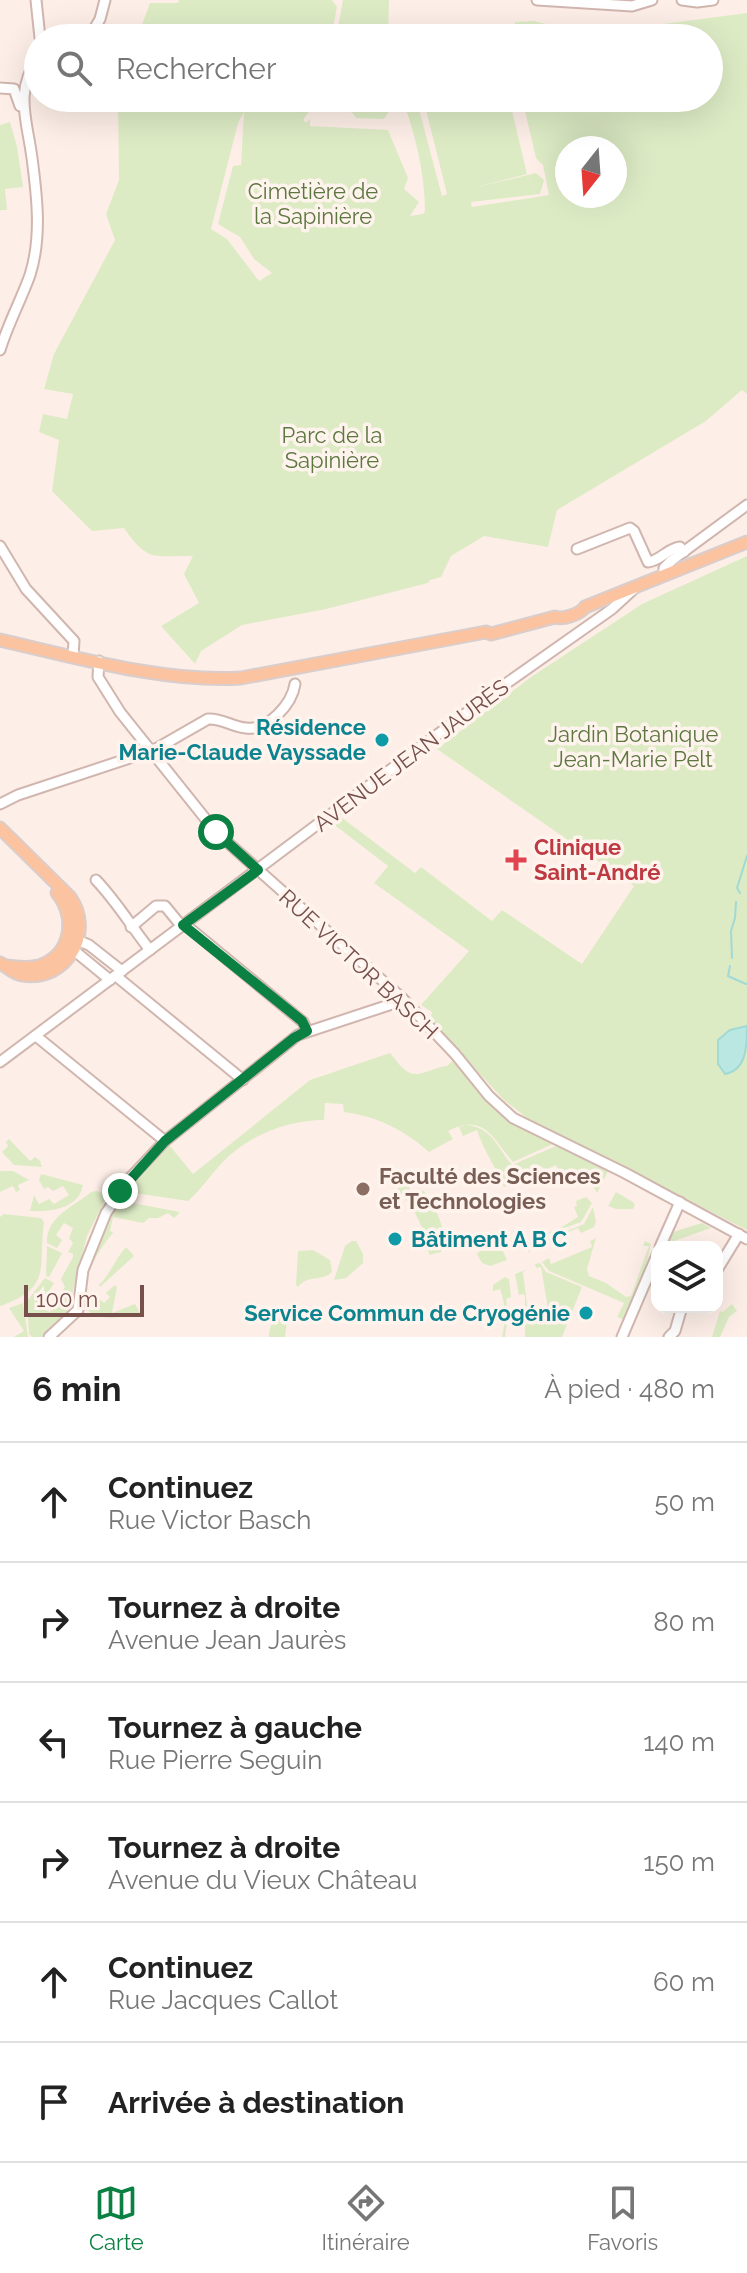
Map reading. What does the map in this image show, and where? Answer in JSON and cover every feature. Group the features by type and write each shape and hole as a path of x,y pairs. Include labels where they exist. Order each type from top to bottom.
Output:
{"main road":[{"path":"0,640 192,678 241,678 555,617 558,612 580,605 585,607 747,542"},
{"path":"0,828 73,901 81,924 62,965 43,974 26,976 3,965"},
{"path":"0,837 63,901 70,919 72,942"}],"street":[{"path":"36,0 39,24"},
{"path":"97,24 105,0"},
{"path":"537,0 638,6 652,0"},
{"path":"682,0 713,0"},
{"path":"23,110 24,84"},
{"path":"0,88 14,89 23,110 33,162 37,235 31,272 0,350"},
{"path":"668,574 664,568 747,505"},
{"path":"577,549 630,528 648,562 675,548 680,547 681,554"},
{"path":"0,546 26,589 74,641 73,656"},
{"name":"AVENUE JEAN JAURÈS","path":"0,1062 497,690 612,609 639,585"},
{"name":"RUE VICTOR BASCH","path":"99,661 97,672 100,680 150,751 216,832 402,998 455,1054 489,1096 513,1118 743,1236"},
{"path":"0,804 18,795 150,751 208,719 257,728 278,715 295,684"},
{"path":"96,880 116,901 131,927 150,950"},
{"path":"131,927 161,905 302,1021 307,1031"},
{"path":"72,942 116,976"},
{"path":"72,942 243,1080"},
{"path":"49,1337 78,1310 83,1270 106,1213 131,1177 165,1141 298,1035 402,998"},
{"path":"36,1036 165,1141"},
{"path":"663,1241 680,1202"},
{"path":"723,1262 743,1236"},
{"path":"622,1337 651,1269"},
{"path":"669,1337 675,1331 680,1313"}],"green space":[{"path":"179,0 332,0 337,7 334,24 142,24 150,3 178,3"},
{"path":"343,0 389,0 388,24 339,24"},
{"name":"Parc de la Sapinière","path":"747,13 747,394 742,390 706,421 557,510 548,547 484,536 451,556 441,577 428,583 326,609 242,625 201,651 195,664 161,626 199,603 184,574 193,556 153,555 140,547 124,528 92,531 52,491 59,440 39,432 43,414 67,419 73,394 44,389 54,354 115,240 106,214 119,180 118,112 244,112 308,112 303,120 306,123 310,119 310,126 388,130 408,178 404,189 419,202 410,216 423,214 425,197 407,112 420,112 442,196 447,194 426,112 512,112 527,174 469,189 536,173 544,180 540,194 471,202 472,207 549,195 543,165 536,158 525,112 723,112 723,24 663,24","holes":["244,112 241,165 233,166 218,224 240,237 254,259 272,273 259,281 227,239 211,229 238,123"]},
{"name":"Parc de la Sapinière","path":"534,21 546,24 515,24"},
{"path":"352,112 388,112 384,119 356,118"},
{"path":"10,122 23,187 5,189 7,210 0,210 0,125"},
{"name":"Jardin Botanique Jean-Marie Pelt","path":"747,556 747,1230 531,1121 504,1100 430,1020 432,1012 421,1005 469,951 374,883 388,866 332,823 341,817 415,873 421,867 492,921 502,910 582,964 634,886 437,749 531,677 642,604"},
{"path":"390,1053 413,1074 447,1066 452,1061 498,1111 523,1129 553,1144 513,1162 493,1137 471,1125 448,1131 453,1139 429,1152 390,1126 369,1117 344,1112 343,1104 325,1103 324,1120 282,1126 243,1145 188,1201 134,1193 131,1189 131,1185 170,1146 193,1174 310,1080"},
{"path":"466,1125 488,1134 512,1165 556,1146 608,1171 597,1193 589,1180 559,1171 556,1165 545,1170 541,1166 536,1167 533,1175 504,1187 477,1130 463,1136 459,1127"},
{"path":"9,1139 30,1161 35,1157 40,1161 42,1167 14,1165 2,1152 8,1146 6,1142"},
{"path":"0,1171 13,1171 29,1180 18,1185 20,1190 16,1192 13,1186 0,1192"},
{"path":"41,1174 83,1185 70,1204 46,1211 30,1211 34,1195 39,1204 49,1199 54,1204 69,1195 63,1186 53,1191 48,1187 44,1189 39,1180"},
{"path":"410,1181 410,1193 415,1196 421,1190 425,1192 437,1213 443,1236 441,1252 429,1255 419,1220 397,1190"},
{"path":"97,1191 107,1196 87,1236 68,1310 51,1331 41,1337 32,1337 29,1334 27,1301 45,1278 54,1283 39,1307 50,1312 65,1287 61,1279 73,1257 68,1252 73,1243 69,1238 73,1228 64,1223 56,1235 62,1240 57,1248 47,1243 51,1226 69,1208"},
{"path":"616,1192 633,1202 633,1209 608,1206"},
{"path":"586,1197 592,1203 581,1222 525,1242 578,1217 574,1207 577,1206 576,1201"},
{"path":"122,1201 180,1212 174,1218 168,1213 149,1218 143,1223 113,1217 110,1231 119,1236 113,1233 109,1238 87,1278 97,1242"},
{"path":"593,1207 594,1227 581,1233 578,1228 529,1248 530,1255 527,1248 584,1224"},
{"path":"4,1214 41,1218 44,1222 40,1274 36,1283 28,1292 0,1306 0,1217"},
{"path":"702,1223 711,1228 669,1241 673,1232"},
{"path":"596,1238 587,1269 589,1276 626,1297 631,1296 649,1246 643,1246 645,1241 651,1244 643,1278 624,1320 617,1317 624,1303 549,1271 542,1262 549,1258 551,1264 592,1247 590,1241"},
{"path":"356,1241 363,1254 363,1263 346,1278 334,1280 345,1246"},
{"path":"47,1246 62,1253 49,1277 46,1276"},
{"path":"126,1247 134,1256 100,1287 99,1285"},
{"path":"313,1250 330,1260 332,1272 298,1287 298,1251"},
{"path":"480,1251 503,1251 507,1260 519,1256 490,1266 482,1263 477,1254"},
{"path":"540,1263 546,1272 582,1287 562,1337 525,1337 525,1297 524,1294 519,1295 515,1274 528,1269 523,1272 528,1313 541,1317 542,1310 548,1309 541,1267 536,1268 535,1264"},
{"path":"505,1277 509,1279 511,1297 506,1299 508,1315 505,1337 502,1337 505,1319 503,1301 500,1289 493,1291 493,1285"},
{"path":"115,1285 112,1313 135,1304 140,1313 137,1316 106,1318 87,1310 84,1304 87,1298 98,1298 104,1303 110,1297 106,1293"},
{"path":"23,1303 28,1337 14,1337 24,1331 9,1308"},
{"path":"732,1304 737,1311 729,1317 720,1337 712,1337 719,1313"},
{"path":"299,1307 304,1313 287,1322 285,1337 269,1337 276,1318 286,1309"}],"water":[{"path":"747,1026 742,1062 732,1072 725,1074 718,1064 718,1040 730,1030"}],"waterway":[{"path":"740,893 737,888 747,856"},
{"path":"732,958 731,931 736,902"},
{"path":"730,966 728,976 746,984"}],"place":[{"name":"Résidence Marie-Claude Vayssade","path":"382,740"},
{"name":"Clinique Saint-André","path":"516,860"},
{"name":"Faculté des Sciences et Technologies","path":"363,1189"},
{"name":"Bâtiment A B C","path":"395,1239"},
{"name":"Service Commun de Cryogénie","path":"586,1313"}],"route":[{"path":"120,1191 165,1141 294,1038 307,1031 302,1021 183,925 258,870 216,832"}],"park label":[{"name":"Cimetière de la Sapinière","path":"313,204"}]}
